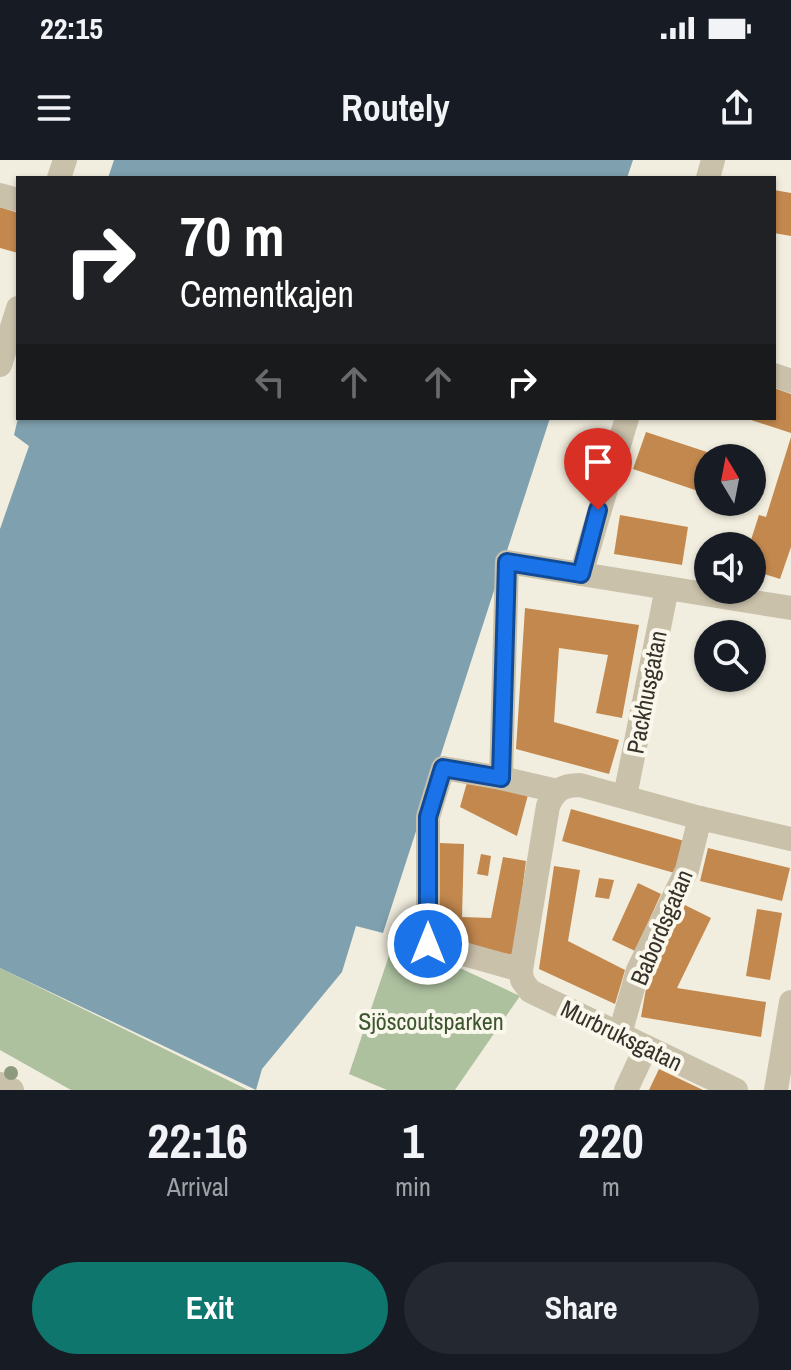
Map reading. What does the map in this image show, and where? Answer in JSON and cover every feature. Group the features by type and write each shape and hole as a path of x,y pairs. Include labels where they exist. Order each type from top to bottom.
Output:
{"street":[{"path":"1,356 16,314"},
{"path":"581,574 626,420"},
{"path":"501,778 507,562 791,608"},
{"name":"Packhusgatan","path":"625,796 667,588"},
{"path":"557,791 443,768 428,817 428,944 521,970 548,806 563,787 580,785 791,839"},
{"name":"Babordsgatan","path":"620,1034 638,970 687,870 700,818"},
{"name":"Murbruksgatan","path":"521,970 522,980 530,991 736,1090"},
{"path":"776,1090 791,1002"},
{"path":"626,1090 646,1047"},
{"path":"0,1084 12,1090"}],"green space":[{"name":"Sjöscoutsparken","path":"395,938 520,996 455,1090 387,1090 349,1074"},
{"path":"0,968 248,1090 71,1090 0,1050"}],"water":[{"path":"114,160 633,160 628,176 109,176"},
{"path":"18,420 549,420 383,933 356,926 342,972 262,1069 256,1090 0,968 0,529 29,446 14,435"}],"building":[{"path":"776,190 791,193 791,236 776,233"},
{"path":"0,207 16,212 16,252 0,248"},
{"path":"776,389 791,394 791,433 751,420 776,420"},
{"path":"646,432 694,448 694,490 633,469"},
{"path":"791,437 791,547 780,579 766,574 766,532 754,532 759,516 766,517"},
{"path":"620,515 688,527 682,565 614,554"},
{"path":"525,608 639,625 622,718 596,713 608,655 559,648 554,722 619,740 609,774 516,749"},
{"path":"468,779 528,795 517,836 460,807"},
{"path":"571,809 688,842 678,874 562,841"},
{"path":"439,843 464,844 462,917 491,918 503,857 526,861 514,955 435,942"},
{"path":"708,848 790,868 782,901 700,881"},
{"path":"481,854 491,856 488,876 477,874"},
{"path":"554,866 580,870 568,941 625,970 615,1004 539,969"},
{"path":"599,878 614,880 609,899 595,897"},
{"path":"638,883 661,894 635,951 612,940"},
{"path":"685,905 711,918 677,988 766,1002 761,1037 641,1017 647,983"},
{"path":"757,909 782,913 770,980 746,976"},
{"path":"659,1069 703,1090 649,1090"}],"route":[{"path":"428,944 428,817 443,768 501,778 507,562 581,574 598,510"}]}
